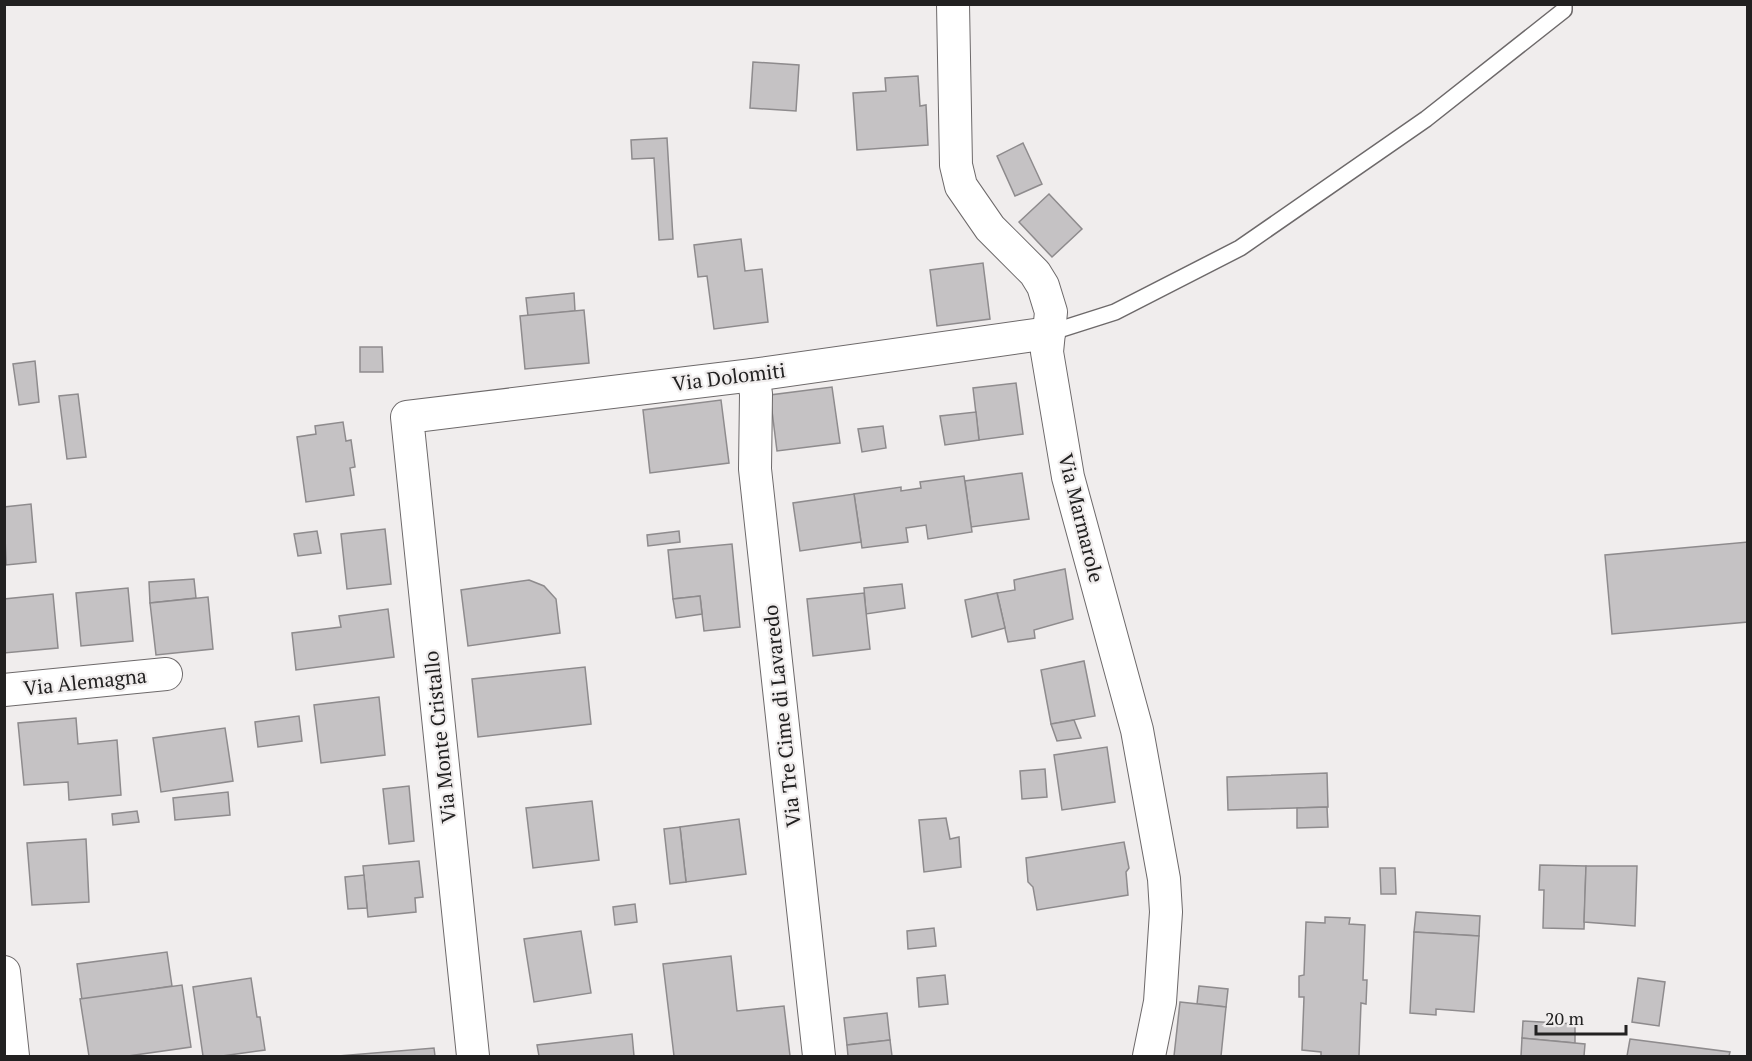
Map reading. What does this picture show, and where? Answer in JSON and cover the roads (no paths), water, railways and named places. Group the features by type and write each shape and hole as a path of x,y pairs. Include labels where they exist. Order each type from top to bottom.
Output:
{"street":[{"name":"Via Marmarole","path":"953,4 956,165 961,186 990,228 1035,273 1043,286 1051,312 1047,352 1068,477 1137,730 1164,879 1166,912 1159,1012 1149,1056"},
{"name":"Via Dolomiti","path":"407,417 753,375 1049,333"},
{"name":"Via Tre Cime di Lavaredo","path":"753,375 756,394 755,469 819,1056"},
{"name":"Via Monte Cristallo","path":"407,417 473,1056"},
{"name":"Via Alemagna","path":"4,690 166,674"},
{"path":"4,972 13,1056"}],"lane":[{"path":"1049,333 1114,312 1240,248 1426,119 1564,10 1564,4"}]}
